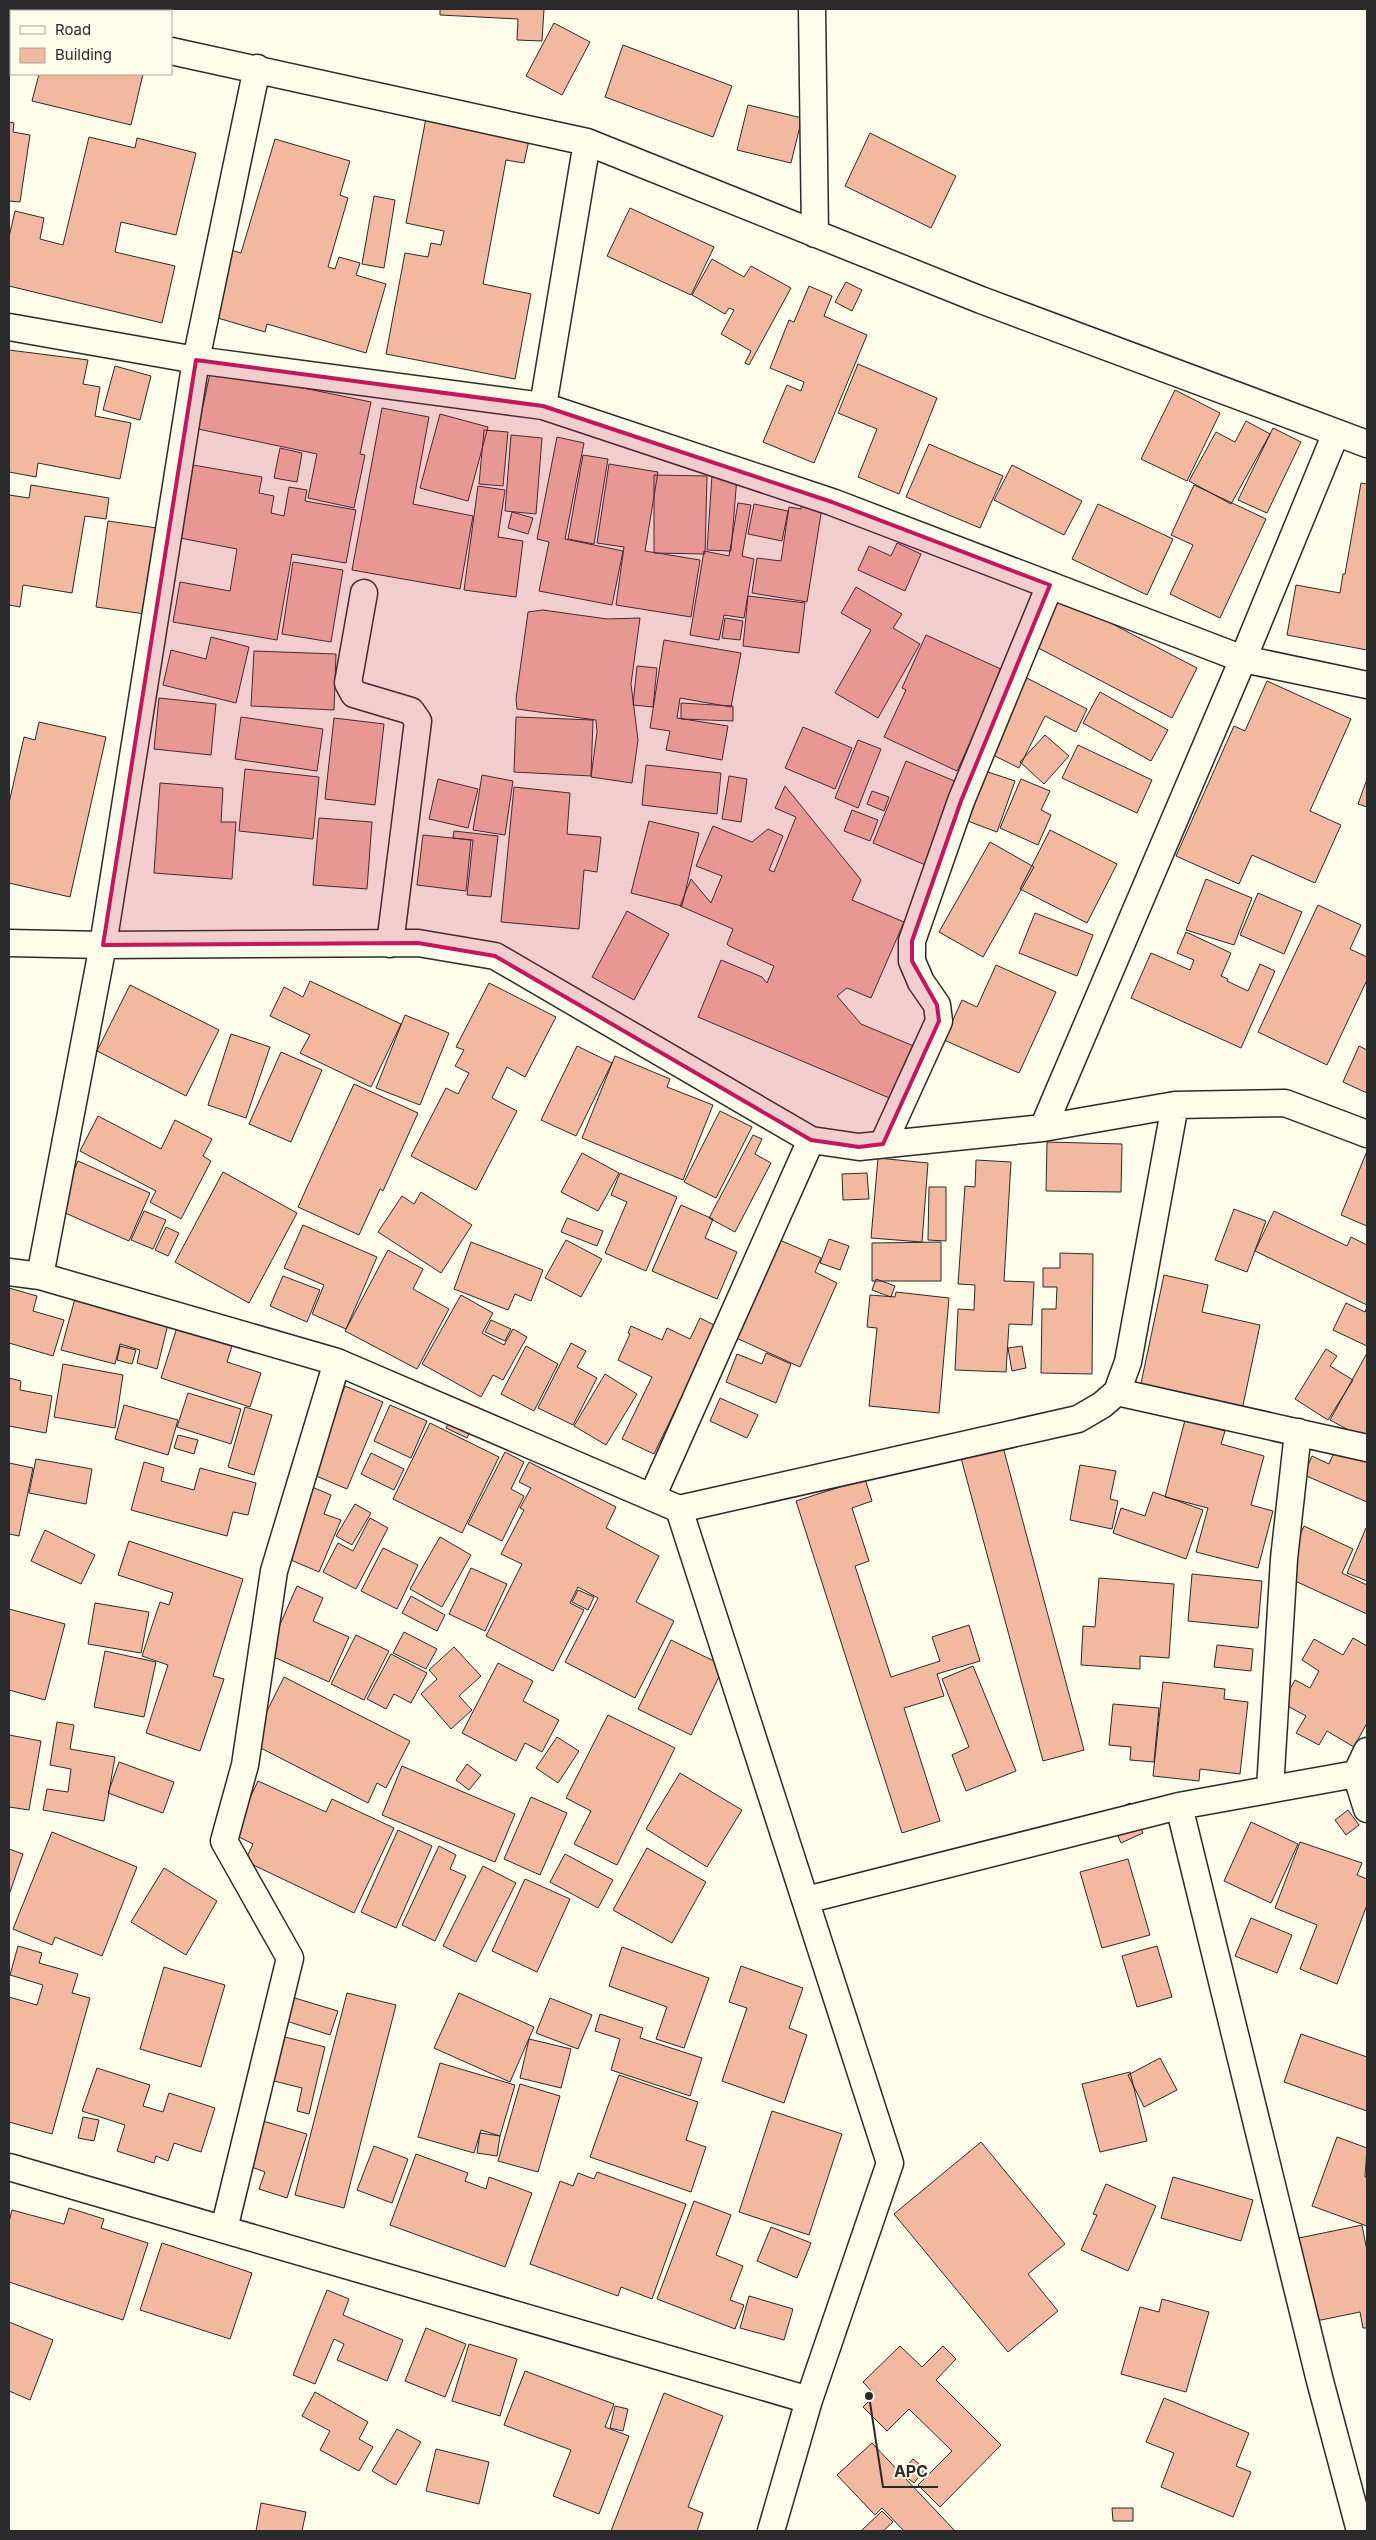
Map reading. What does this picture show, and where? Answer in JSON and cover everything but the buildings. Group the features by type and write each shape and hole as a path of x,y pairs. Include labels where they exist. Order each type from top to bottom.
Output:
{"street":[{"path":"812,9 815,234"},
{"path":"172,50 587,142 981,300 1367,444"},
{"path":"40,1276 103,945 196,360 256,68"},
{"path":"543,406 587,142"},
{"path":"9,327 196,360 543,406 832,502 1243,659 1367,686"},
{"path":"1043,1128 1243,659 1336,433"},
{"path":"883,1144 940,1021 937,1005 921,982 912,961 912,941 961,801 1050,585"},
{"path":"364,593 348,684 354,694 411,710 418,721 390,944"},
{"path":"9,943 103,945 418,943 495,956 811,1140 859,1146 1043,1128 1175,1105 1285,1103 1367,1134"},
{"path":"9,1272 40,1276 337,1362 679,1508 1078,1419 1102,1405 1117,1392 1128,1362 1175,1105"},
{"path":"652,1497 811,1140"},
{"path":"224,2230 290,1958 224,1841 245,1765 274,1571 337,1362"},
{"path":"1117,1392 1367,1448"},
{"path":"1270,1789 1284,1559 1298,1432"},
{"path":"679,1508 890,2162 809,2400 771,2531"},
{"path":"1367,1751 1362,1773 1367,1809"},
{"path":"806,1900 1179,1806 1362,1773"},
{"path":"1179,1806 1320,2382 1360,2531"},
{"path":"9,2167 809,2400"}],"highlighted area":[{"path":"196,360 543,406 832,502 1050,585 961,801 912,941 912,961 937,1005 939,1021 883,1144 859,1147 811,1140 495,956 418,943 103,945"}],"place":[{"name":"APC","path":"869,2396"}]}
